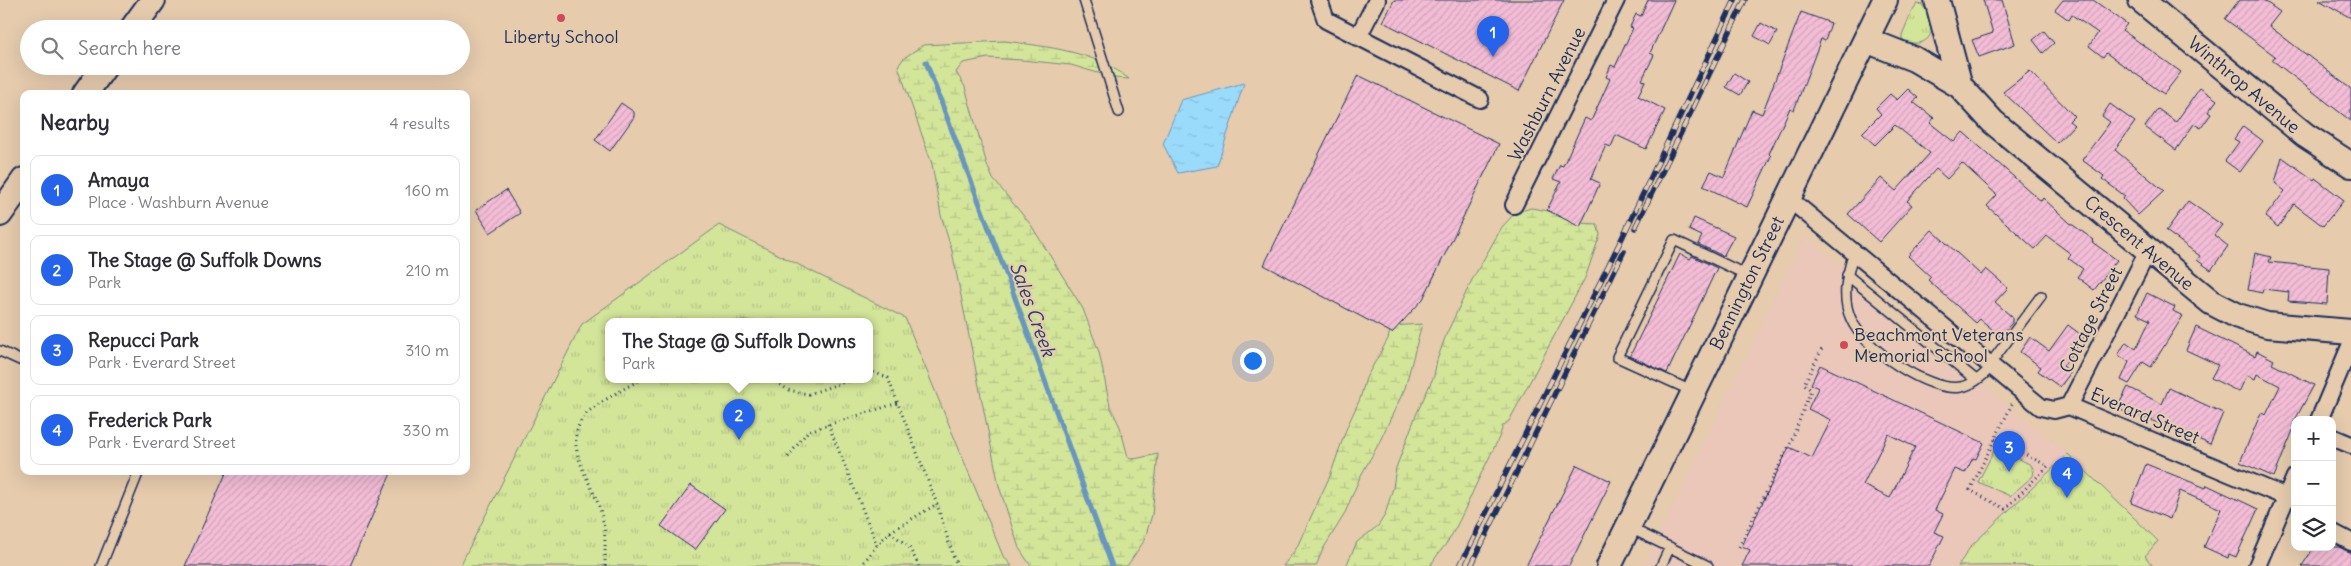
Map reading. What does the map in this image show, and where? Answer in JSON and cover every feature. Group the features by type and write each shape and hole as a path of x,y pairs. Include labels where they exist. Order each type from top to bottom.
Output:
{"street":[{"path":"139,20 153,0"},
{"path":"1319,0 1326,20 1480,99"},
{"path":"1358,37 1377,0"},
{"name":"Washburn Avenue","path":"1514,205 1616,0"},
{"name":"Bennington Street","path":"1609,566 1886,0"},
{"name":"Crescent Avenue","path":"1937,0 1960,86"},
{"name":"Winthrop Avenue","path":"2141,0 2305,135 2351,165"},
{"name":"Crescent Avenue","path":"1866,40 1914,59 1960,86 1993,122 2211,302 2238,316 2280,327 2351,332"},
{"path":"88,90 99,75"},
{"path":"0,214 20,186"},
{"name":"Everard Street","path":"1788,198 2041,407 2054,410 2069,406 2288,504"},
{"name":"Cottage Street","path":"2069,406 2148,251"},
{"path":"2321,416 2351,344"},
{"path":"2336,439 2351,445"},
{"path":"2257,566 2288,504"},
{"path":"2336,534 2351,542"}],"lane":[{"path":"1084,0 1119,112"},
{"path":"1694,392 1617,357 1674,240 1750,277"},
{"path":"1854,252 1847,275 1846,301 1851,320 1874,349 1890,361 1930,383 1948,388 1962,387 1984,375 2041,296"},
{"path":"1847,275 1976,380"},
{"path":"0,351 20,360"},
{"path":"101,566 138,475"},
{"path":"1628,527 1708,566"},
{"path":"1661,566 1670,548"}],"path":[{"path":"1739,547 1792,442 1811,390 1804,384 1822,349"},
{"path":"873,372 888,378 937,504 953,556 958,566"},
{"path":"605,566 605,536 602,514 575,446 578,429 587,413 635,383"},
{"path":"778,383 788,390 809,394 841,383"},
{"path":"1995,439 2048,466 2005,509 1970,490 1995,439 2014,401"},
{"path":"788,457 808,431 898,403"},
{"path":"828,424 877,545"},
{"path":"861,566 890,532 937,504"},
{"path":"890,532 909,548 919,566"}],"shaded area":[{"name":"Beachmont Veterans Memorial School","path":"1804,236 2068,454 1971,546 1958,566 1644,566"}],"green space":[{"path":"1917,4 1923,5 1929,14 1932,21 1932,30 1923,42 1913,43 1902,39 1902,35"},
{"path":"1005,41 1054,48 1086,56 1101,62 1129,79 1115,78 1071,65 988,58 963,63 956,72 965,87 987,165 993,179 1031,225 1083,309 1099,352 1110,406 1120,427 1128,457 1134,459 1158,454 1152,515 1144,541 1127,566 1031,566 1019,548 999,486 952,251 941,215 932,164 898,66 904,58 923,45"},
{"path":"1531,208 1554,212 1581,223 1597,224 1600,235 1585,278 1509,421 1503,426 1455,529 1431,566 1346,566 1357,542 1378,526 1385,515 1393,488 1396,468 1416,415 1434,376 1437,360 1446,335 1472,280 1502,227 1515,213"},
{"path":"719,225 905,318 1003,556 1012,566 460,566 582,324"},
{"path":"1422,324 1405,388 1378,445 1360,477 1344,515 1323,549 1316,566 1283,566 1296,549 1330,476 1347,427 1360,399 1366,378 1388,339 1391,326"},
{"path":"1996,447 2031,465 2034,470 2033,476 2010,496 1978,482"},
{"path":"2068,454 2158,541 2145,556 2152,565 1958,566 1971,546"}],"water":[{"path":"1244,83 1217,166 1178,173 1163,144 1181,100"}],"building":[{"path":"1394,0 1564,0 1519,91 1383,22"},
{"path":"1648,0 1674,0 1650,53 1654,55 1642,80 1645,81 1638,96 1665,110 1646,149 1616,135 1611,147 1606,145 1591,179 1600,183 1580,227 1547,210 1561,182 1553,179 1560,165 1563,166 1585,118 1591,121 1610,79 1606,77 1611,65 1615,67 1633,28 1630,27 1636,14 1641,16"},
{"path":"1983,0 2002,0 2015,44 1979,57 1972,40 1993,33"},
{"path":"2063,0 2093,0 2127,24 2122,30 2181,72 2164,94 2106,53 2103,57 2089,46 2098,33 2072,15 2069,20 2055,10"},
{"path":"2239,0 2263,0 2280,12 2269,26 2351,89 2351,121 2272,60 2275,56 2225,19"},
{"path":"2319,0 2351,0 2351,18"},
{"path":"1801,12 1831,23 1825,41 1821,39 1794,110 1790,108 1769,154 1771,156 1747,207 1703,186 1711,171 1724,177 1752,110 1762,114"},
{"path":"1761,23 1777,32 1770,45 1754,36"},
{"path":"2044,31 2054,43 2043,53 2033,40"},
{"path":"2030,71 2074,116 2069,121 2074,125 2057,143 2003,92"},
{"path":"1734,73 1748,82 1740,95 1726,87"},
{"path":"1358,75 1499,144 1423,299 1392,333 1264,265"},
{"path":"2200,88 2217,100 2208,112 2211,114 2201,128 2194,124 2176,150 2145,127 2158,109 2176,122"},
{"path":"1908,89 1918,98 1913,102 1934,118 1930,123 1954,142 1963,132 2041,201 2043,198 2070,223 2094,240 2092,242 2117,260 2094,290 2077,277 2083,269 2068,258 2071,254 2047,236 2035,249 1987,206 1997,195 1962,163 1947,179 1936,169 1907,201 1912,205 1879,242 1848,214 1881,178 1896,191 1930,153 1895,125 1875,145 1862,133 1881,114 1876,108 1890,94 1897,100"},
{"path":"621,103 634,112 634,117 610,151 595,140"},
{"path":"2110,104 2135,122 2115,150 2164,191 2138,215 2123,199 2125,196 2102,179 2104,176 2082,160 2110,122 2102,116"},
{"path":"2243,126 2263,141 2240,172 2225,161 2239,142 2234,139"},
{"path":"2282,157 2314,180 2315,178 2344,200 2323,226 2294,204 2278,227 2265,217 2285,191 2275,183"},
{"path":"506,190 520,213 490,233 476,210"},
{"path":"2188,201 2222,225 2214,235 2228,246 2211,270 2197,260 2200,256 2166,231"},
{"path":"1694,218 1734,236 1723,256 1698,244 1702,236 1689,230"},
{"path":"1932,230 1981,275 1986,269 2008,288 1995,302 2012,317 2012,323 2000,336 1980,319 1976,323 1928,280 1931,277 1908,256"},
{"path":"2255,253 2271,257 2269,262 2329,268 2327,304 2288,301 2289,292 2263,289 2262,293 2248,290"},
{"path":"1680,254 1690,259 1692,256 1717,268 1667,373 1630,356"},
{"path":"2147,293 2175,307 2173,311 2183,316 2151,367 2143,362 2129,384 2121,380 2129,362 2118,355 2126,342 2136,349 2150,320 2137,314"},
{"path":"2068,325 2084,337 2063,366 2071,372 2060,387 2038,371 2041,367 2020,352 2030,337 2049,351"},
{"path":"2196,327 2255,356 2257,351 2274,360 2272,364 2314,385 2297,416 2291,416 2291,435 2274,477 2240,462 2261,413 2266,415 2280,386 2257,374 2255,379 2247,375 2239,392 2211,378 2218,365 2186,350"},
{"path":"1820,365 1984,443 1976,459 1973,458 1965,473 1955,469 1935,510 1943,514 1934,532 1944,536 1929,566 1742,566 1750,550 1742,546 1789,447 1812,458 1831,420 1808,409 1818,388 1811,384","holes":["1888,434 1915,447 1890,498 1863,485"]},
{"path":"2128,387 2162,404 2169,388 2223,413 2210,444 2138,415 2137,418 2117,408"},
{"path":"2146,464 2206,488 2207,485 2258,509 2236,557 2229,554 2228,558 2204,547 2221,509 2180,491 2170,519 2131,503"},
{"path":"1577,465 1611,481 1569,566 1526,566"},
{"path":"225,475 390,475 350,566 185,566"},
{"path":"691,485 725,509 695,550 661,526"},
{"path":"2336,547 2339,547 2351,553 2351,566 2302,566 2311,551 2336,551"}],"waterway":[{"name":"Sales Creek","path":"926,62 1010,284 1112,566"}],"railway":[{"path":"1460,566 1623,236 1735,0"},
{"path":"1635,228 1745,0"},
{"path":"1471,566 1624,251"}],"place":[{"name":"Liberty School","path":"561,18"},
{"name":"Amaya","path":"1493,57"},
{"name":"Beachmont Veterans Memorial School","path":"1844,345"},
{"name":"The Stage @ Suffolk Downs","path":"739,440"},
{"name":"Repucci Park","path":"2009,472"},
{"name":"Frederick Park","path":"2067,498"}]}
